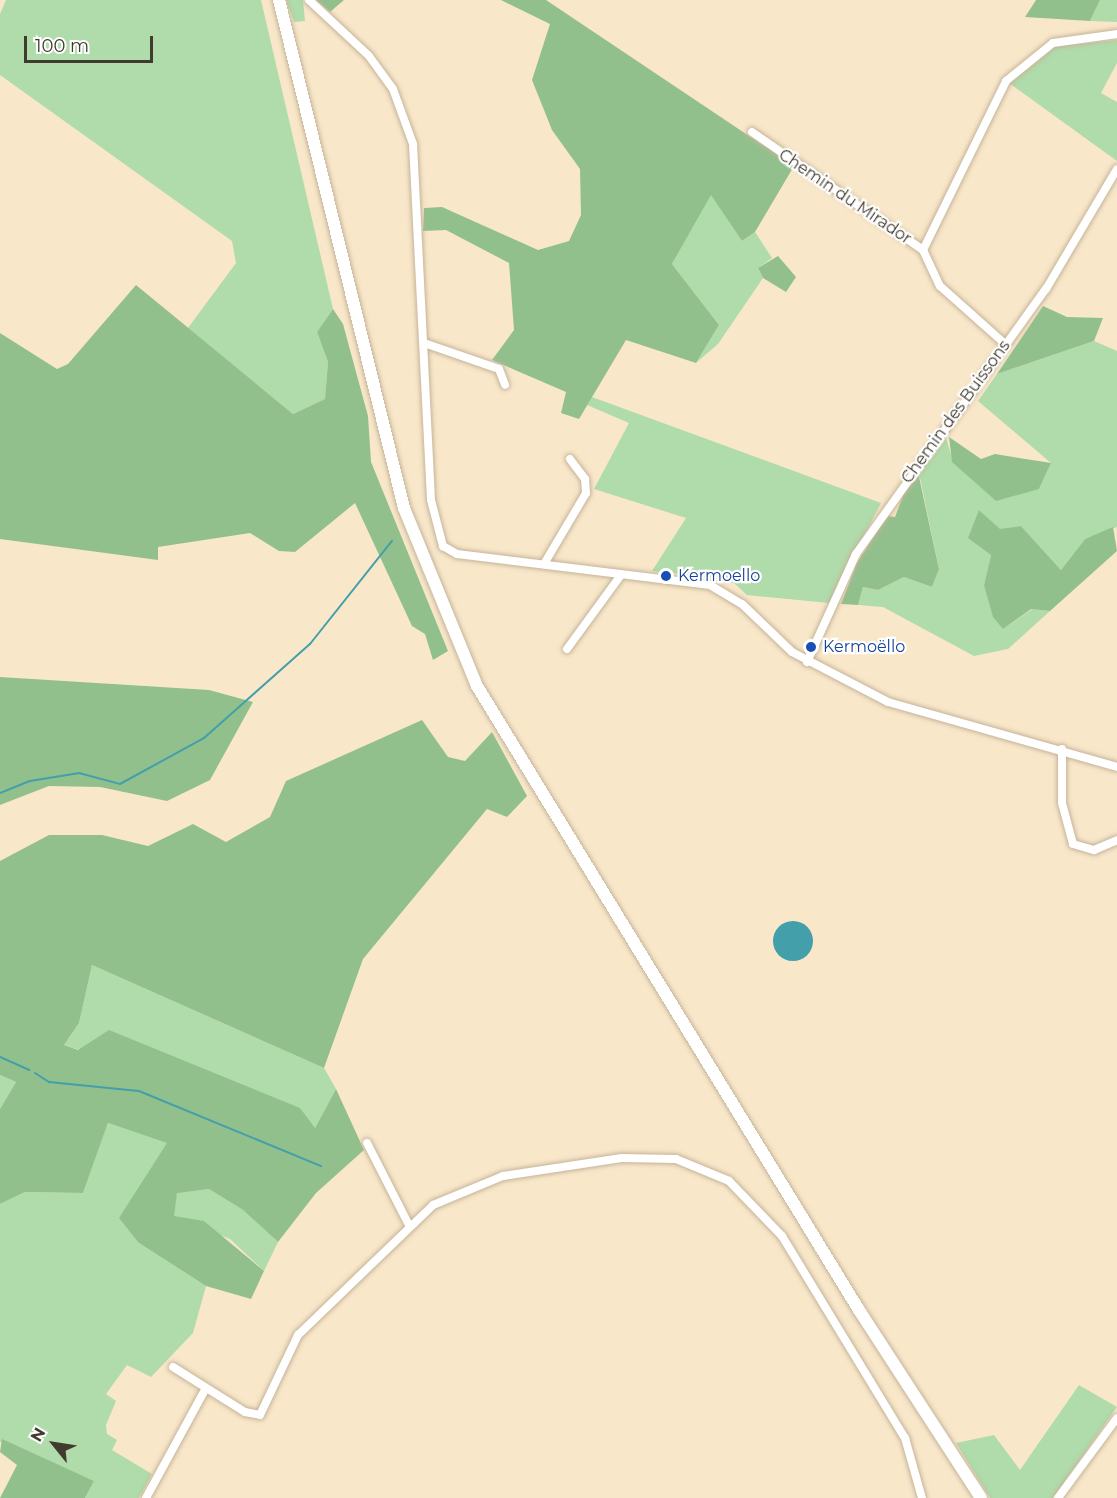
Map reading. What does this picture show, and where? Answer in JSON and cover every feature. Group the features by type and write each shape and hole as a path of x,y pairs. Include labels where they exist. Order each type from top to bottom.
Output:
{"main road":[{"path":"279,0 404,508 477,686 859,1310 981,1498"}],"street":[{"path":"309,0 369,56 393,89 413,144 431,500 443,546 457,554 544,564 727,591 807,662 888,702 1062,749 1117,767"},
{"path":"923,250 1006,81 1053,43 1117,34"},
{"name":"Chemin du Mirador","path":"752,132 923,250 940,286 1005,344"},
{"name":"Chemin des Buissons","path":"807,662 856,554 1086,226 1117,169"},
{"path":"424,343 499,369 505,385"},
{"path":"544,564 586,493 585,479 570,459"},
{"path":"567,649 621,575"},
{"path":"1062,749 1062,803 1073,844 1095,850 1117,840"},
{"path":"367,1143 409,1225"},
{"path":"173,1367 206,1388 260,1415 298,1335 409,1225 452,1193 503,1176 651,1156 708,1170 748,1195 782,1236 905,1438 922,1498"},
{"path":"146,1498 206,1388"},
{"path":"1058,1498 1117,1418"}],"green space":[{"path":"6,0 261,0 333,309 317,332 328,362 325,399 293,414 188,328 236,263 232,241 0,75 0,14"},
{"path":"286,0 303,0 305,21 294,22"},
{"path":"316,0 344,0 330,12"},
{"path":"501,0 546,0 794,166 755,232 742,241 711,195 672,264 719,325 696,363 626,340 579,419 561,413 566,392 492,360 514,330 509,263 446,230 423,231 424,208 442,207 538,250 569,241 581,215 580,169 552,130 532,80 550,24"},
{"path":"1036,0 1100,0 1090,21 1025,17"},
{"path":"1100,0 1117,0 1117,22 1090,21"},
{"path":"1117,40 1117,63 1101,93 1117,102 1117,161 1009,83 1053,47"},
{"path":"711,194 742,241 755,232 772,258 758,268 763,278 718,344 696,363 719,325 672,264"},
{"path":"778,256 796,277 786,292 763,278 758,268"},
{"path":"136,285 293,414 325,399 328,362 317,332 333,309 343,324 368,416 371,462 448,651 433,660 425,634 412,626 355,503 295,552 279,551 250,533 158,547 158,560 0,539 0,333 57,369 68,364"},
{"path":"1043,306 1067,317 1103,318 1094,341 997,374"},
{"path":"1094,341 1117,351 1117,527 1085,539 1061,570 1021,526 1000,530 979,510 991,555 984,585 1003,629 1032,609 1050,611 1008,649 974,656 883,607 858,605 863,587 878,590 904,577 932,587 939,569 920,478 906,488 945,434 953,462 1039,489 1051,463 978,401 997,374"},
{"path":"592,397 881,503 829,603 747,595 734,583 711,577 652,571 686,518 594,489 629,423 587,405"},
{"path":"949,437 981,459 995,454 1051,463 1039,489 996,501 952,462"},
{"path":"919,477 939,569 932,587 904,577 878,590 863,587 858,605 841,604 857,563 887,516 895,517 906,488"},
{"path":"979,510 1000,529 1021,526 1061,570 1085,539 1113,527 1117,551 1050,611 1031,609 1003,629 993,617 984,585 991,555 968,538"},
{"path":"0,677 209,690 253,702 210,780 167,801 100,787 49,786 0,805"},
{"path":"422,720 448,757 465,761 492,732 527,796 507,817 487,809 363,959 324,1068 92,965 79,1023 64,1045 78,1050 109,1030 300,1108 315,1128 336,1089 364,1150 316,1193 278,1242 243,1210 209,1189 177,1193 174,1216 204,1221 264,1271 251,1299 206,1286 139,1243 119,1218 167,1143 108,1123 83,1193 25,1192 0,1204 0,1109 16,1082 0,1075 0,861 49,835 102,835 148,846 193,824 226,842 270,817 286,781"},
{"path":"92,965 324,1068 336,1089 315,1128 64,1045 79,1023"},
{"path":"0,1075 16,1082 0,1109"},
{"path":"108,1123 168,1143 139,1243 206,1286 193,1333 151,1377 127,1365 106,1394 116,1401 106,1425 107,1434 117,1440 112,1450 152,1474 139,1498 85,1498 94,1481 0,1442 0,1204 25,1192 83,1193"},
{"path":"209,1189 243,1210 278,1242 264,1271 230,1239 173,1216 177,1192"},
{"path":"1079,1385 1117,1407 1053,1498 990,1498 956,1443 994,1435 1020,1470"},
{"path":"2,1439 94,1481 85,1498 0,1498 17,1465 0,1452"}],"water":[{"path":"793,921 807,927 813,941 807,955 793,961 779,955 773,941 779,927"}],"waterway":[{"path":"0,793 30,781 79,773 120,784 204,738 310,644 392,541"},
{"path":"0,1057 29,1070"},
{"path":"35,1073 49,1082 139,1091 321,1166"}],"place":[{"name":"Kermoello","path":"666,576"},
{"name":"Kermoëllo","path":"811,647"}]}
